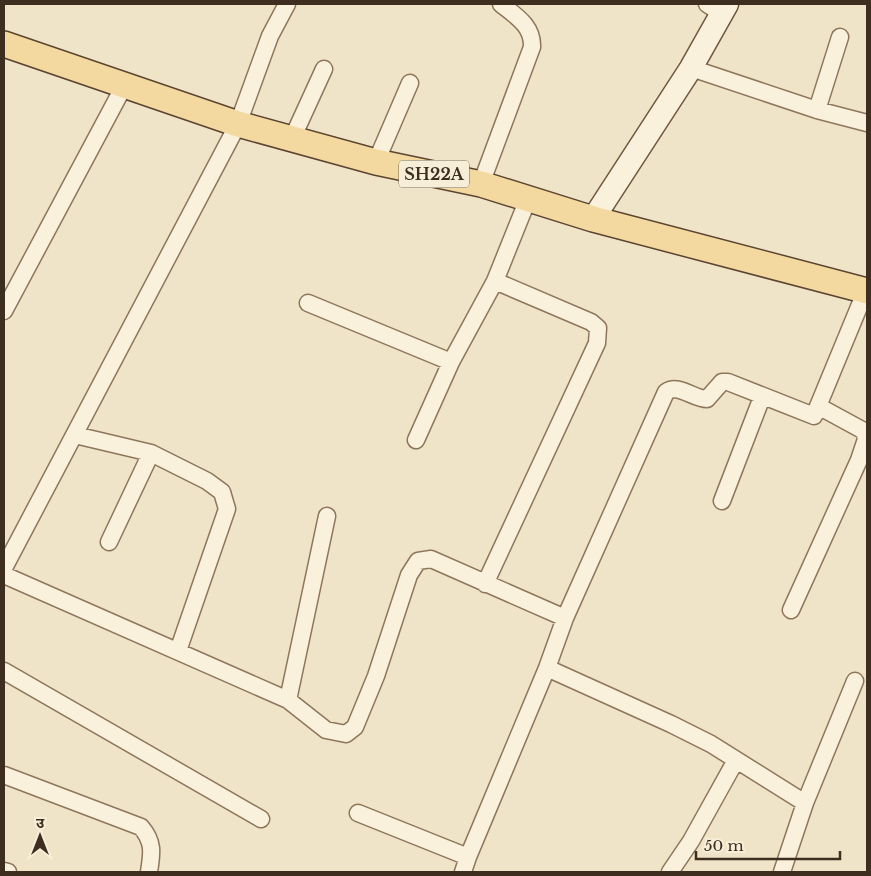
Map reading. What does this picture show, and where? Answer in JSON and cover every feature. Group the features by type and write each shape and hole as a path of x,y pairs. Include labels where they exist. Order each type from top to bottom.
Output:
{"main road":[{"name":"SH22A","path":"4,44 238,124 376,162 481,184 593,219 866,290"}],"street":[{"path":"4,568 238,124 270,36 287,4"},
{"path":"481,184 532,47 533,36 528,27 501,4"},
{"path":"593,219 691,68 718,7"},
{"path":"817,110 840,37"},
{"path":"292,139 324,68"},
{"path":"691,68 817,110 867,123"},
{"path":"376,162 410,82"},
{"path":"4,311 124,86"},
{"path":"416,440 451,362 495,281 528,199"},
{"path":"485,584 597,343 598,335 598,328 591,322 495,281"},
{"path":"358,813 466,864 547,668 565,618 666,392 671,389 677,389 707,399 722,382 728,382 814,416 866,290"},
{"path":"308,303 451,362"},
{"path":"722,501 762,397"},
{"path":"791,610 859,460 866,439 864,430 818,406"},
{"path":"75,435 151,453 206,481 222,492 227,509 178,651"},
{"path":"109,542 151,453"},
{"path":"288,700 327,516"},
{"path":"4,575 288,700 326,730 346,734 355,727 376,676 409,575 418,561 430,559 565,618"},
{"path":"547,668 672,724 736,760 805,803"},
{"path":"4,671 261,819"},
{"path":"782,872 805,803 855,681"},
{"path":"670,872 691,841 736,760"},
{"path":"4,774 141,827 150,838 152,851 149,872"},
{"path":"4,871 8,872"}]}
